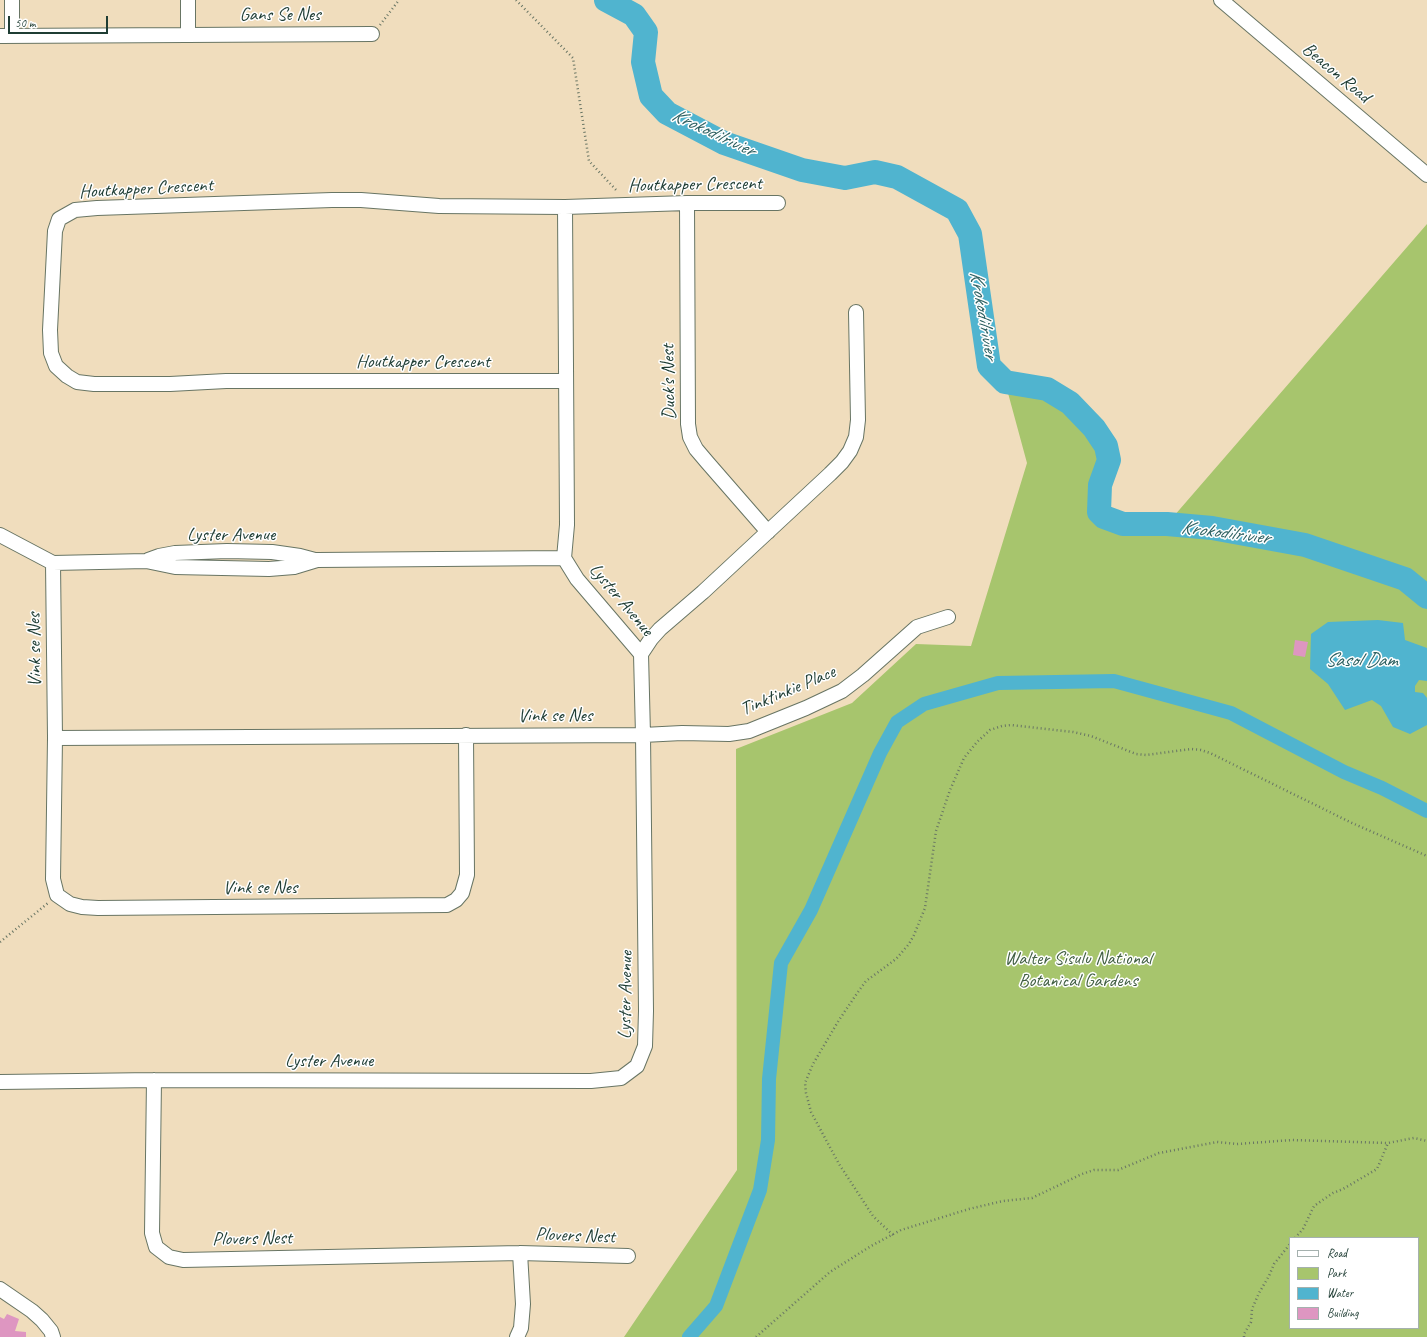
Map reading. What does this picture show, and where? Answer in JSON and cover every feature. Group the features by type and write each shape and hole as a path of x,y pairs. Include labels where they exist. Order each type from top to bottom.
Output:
{"street":[{"name":"Gans Se Nes","path":"12,0 6,36 372,34"},
{"path":"188,0 188,35"},
{"name":"Beacon Road","path":"1220,0 1427,175"},
{"name":"Houtkapper Crescent","path":"566,381 226,381 170,384 94,384 77,382 66,376 56,366 51,353 50,330 55,231 59,219 75,210 97,208 332,200 361,200 439,206 565,207 629,204 778,203"},
{"name":"Duck's Nest","path":"687,203 688,416 690,437 696,449 706,462 768,532"},
{"path":"564,558 567,525 565,207"},
{"path":"641,654 660,629 703,592 768,532 838,466 850,451 856,437 858,420 856,312"},
{"name":"Lyster Avenue","path":"0,535 53,562 146,561 159,556 175,553 227,551 272,552 317,560 564,558 577,579 641,654 646,1011 645,1046 637,1066 621,1078 591,1081 154,1080 0,1082"},
{"name":"Vink se Nes","path":"53,562 55,738 53,879 57,895 70,904 82,907 98,908 447,904 456,900 462,893 467,875 466,735"},
{"name":"Tinktinkie Place","path":"643,735 682,733 729,734 749,730 842,692 917,627 948,617"},
{"name":"Vink se Nes","path":"55,738 643,735"},
{"name":"Plovers Nest","path":"154,1080 152,1233 156,1247 169,1257 183,1260 520,1253 628,1256"},
{"name":"Plovers Nest","path":"517,1337 521,1328 523,1304 520,1253"},
{"path":"0,1289 32,1311 42,1320 51,1331 53,1337"}],"path":[{"path":"372,34 399,0"},
{"path":"516,0 573,58 589,161 629,204"},
{"path":"893,1235 873,1216 839,1164 811,1112 805,1083 813,1064 839,1020 866,981 896,959 909,944 914,935 925,908 936,831 950,790 964,758 977,742 990,730 1011,725 1073,732 1091,736 1136,754 1146,755 1191,749 1201,750 1352,823 1427,856"},
{"path":"0,942 57,895"},
{"path":"756,1337 830,1272 901,1230 969,1209 1003,1201 1032,1198 1082,1174 1094,1170 1118,1170 1159,1153 1217,1142 1237,1144 1292,1140 1388,1143 1414,1138 1427,1141"},
{"path":"1296,1237 1303,1229 1314,1206 1333,1193 1343,1190 1377,1169 1388,1143"},
{"path":"1244,1337 1244,1334 1251,1322 1252,1310 1259,1294 1274,1264 1289,1245"}],"green space":[{"name":"Walter Sisulu National Botanical Gardens","path":"1427,224 1427,1337 624,1337 737,1170 736,749 852,703 916,644 971,646 1027,463 1005,382 1041,384 1070,403 1106,446 1106,468 1099,512 1118,523 1167,524"}],"water":[{"name":"Sasol Dam","path":"1378,620 1403,623 1405,640 1427,648 1427,681 1419,680 1415,686 1415,692 1423,693 1427,698 1427,725 1410,734 1393,727 1381,706 1372,700 1345,710 1328,684 1310,669 1311,634 1328,622"}],"building":[{"path":"1295,640 1308,642 1305,657 1293,655"},
{"path":"7,1314 19,1319 15,1331 26,1332 26,1337 0,1337 0,1317 4,1319"}],"waterway":[{"name":"Krokodilrivier","path":"606,0 634,15 646,32 643,62 651,96 667,113 724,143 802,170 845,178 875,172 897,177 957,210 970,234 989,366 1005,382 1047,389 1070,403 1094,428 1106,446 1109,460 1100,485 1099,512 1104,517 1123,524 1167,524 1212,528 1305,545 1405,579 1427,597"},
{"path":"689,1337 716,1306 760,1190 768,1140 769,1079 781,963 811,910 880,753 897,722 924,704 998,683 1114,681 1231,713 1344,772 1382,788 1427,811"}]}
